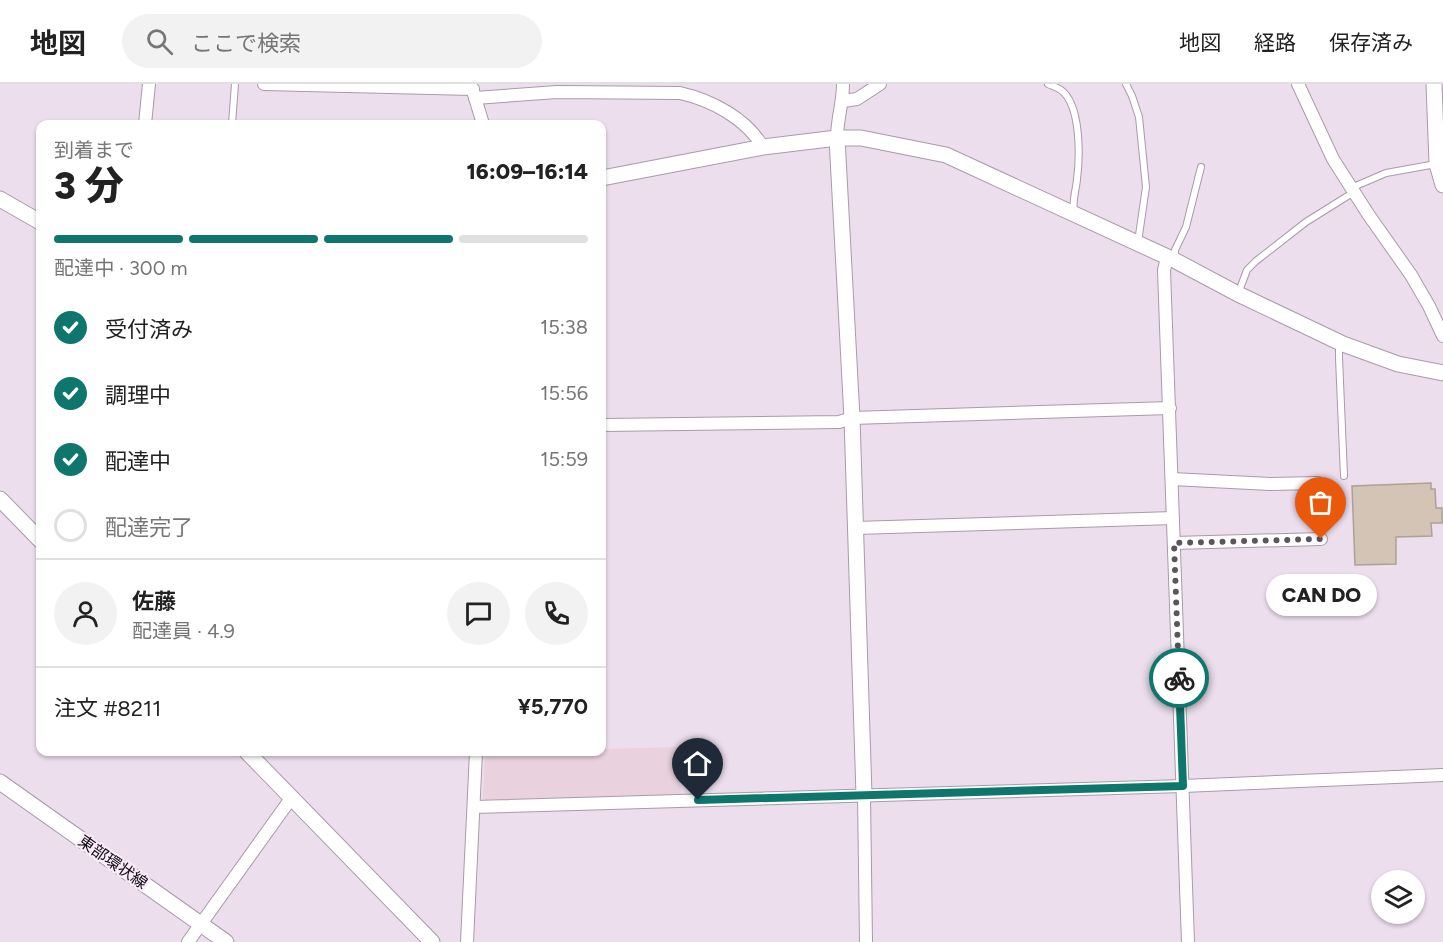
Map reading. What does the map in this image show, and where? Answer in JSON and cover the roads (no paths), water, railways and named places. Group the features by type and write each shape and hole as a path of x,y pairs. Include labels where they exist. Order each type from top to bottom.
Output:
{"street":[{"path":"145,120 149,84"},
{"path":"264,84 557,92 674,88 698,97 728,113 752,132 763,147"},
{"path":"843,84 843,101 837,121 837,138 856,528 866,942"},
{"path":"843,101 857,99 880,84"},
{"path":"1298,84 1328,147 1352,190 1411,275 1443,336"},
{"path":"1434,84 1437,164 1443,184"},
{"path":"473,90 482,120"},
{"path":"606,177 763,147 837,138 861,138 946,155 1174,260 1238,294 1343,344 1398,364 1443,374"},
{"path":"0,199 36,220"},
{"path":"1174,260 1166,262 1164,270 1188,942"},
{"path":"606,425 839,422 852,418 1170,408"},
{"path":"1172,479 1270,484 1317,483"},
{"path":"0,499 36,536"},
{"path":"856,528 1173,518"},
{"path":"1174,543 1321,539"},
{"path":"251,756 432,942"},
{"path":"467,942 476,756"},
{"path":"474,807 1183,786 1443,775"},
{"name":"東部環状線","path":"0,782 226,942"},
{"path":"188,942 293,798"}],"lane":[{"path":"232,120 235,84"},
{"path":"1048,84 1060,90 1075,114 1078,171 1076,191 1072,201 1075,215"},
{"path":"1126,84 1139,117 1146,187 1138,244"},
{"path":"1238,294 1247,270 1256,261 1352,190 1386,173 1437,164"},
{"path":"1174,260 1175,250 1186,227 1201,167"},
{"path":"1343,344 1339,348 1339,358 1344,476"}],"place":[{"name":"CAN DO","path":"1321,539"}]}
